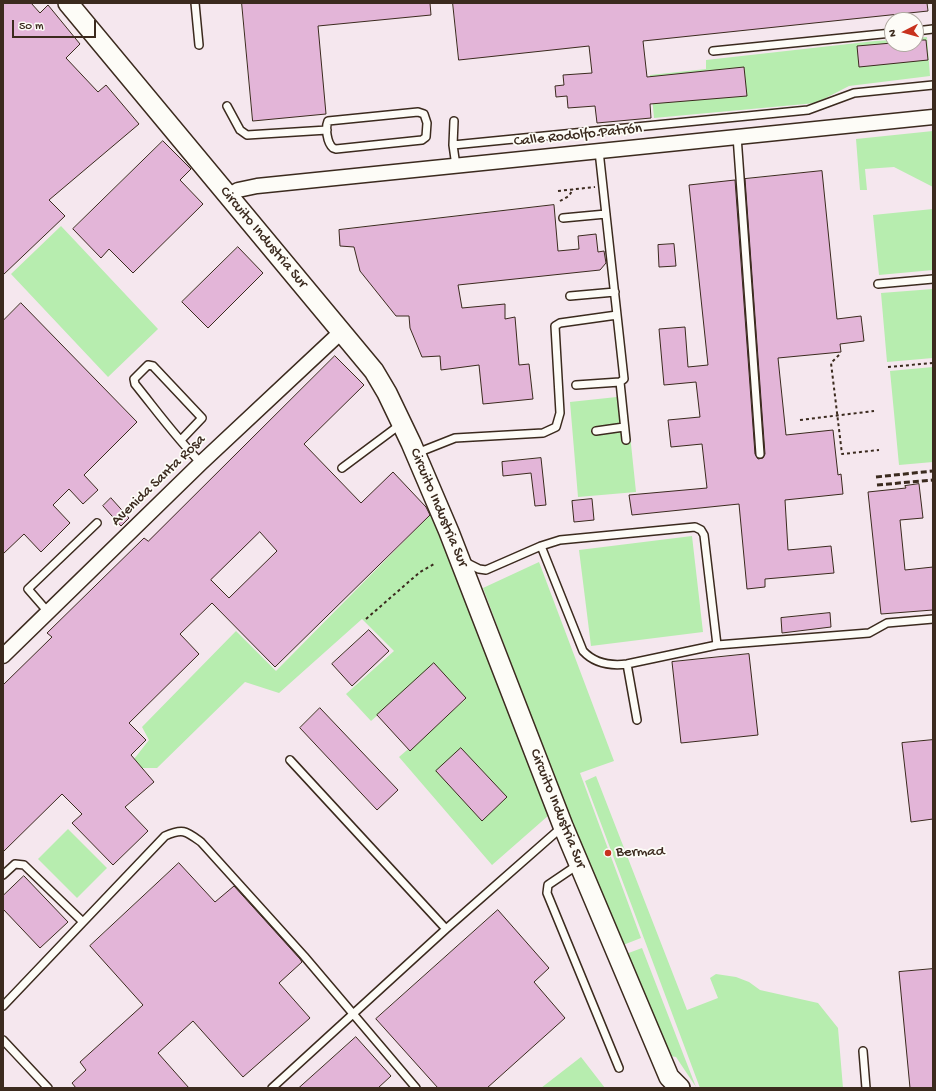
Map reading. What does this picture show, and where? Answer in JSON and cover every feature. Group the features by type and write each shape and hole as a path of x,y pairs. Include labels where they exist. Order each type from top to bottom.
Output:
{"main road":[{"name":"Circuito Industria Sur","path":"68,3 374,371 388,393 415,453 459,559 563,826 580,864 669,1084"}],"street":[{"name":"Calle Rodolfo Patrón","path":"228,196 238,190 256,186 737,136 933,118"},
{"name":"Avenida Santa Rosa","path":"3,656 201,463 341,332"}],"lane":[{"path":"195,3 199,45"},
{"path":"713,51 884,34"},
{"path":"454,145 808,110 854,93 933,85"},
{"path":"227,106 240,130 247,135 327,130"},
{"path":"418,112 424,114 427,123 426,136 422,140 336,149 329,143 327,130 327,124 330,120 418,112"},
{"path":"454,121 456,166"},
{"path":"737,136 760,454"},
{"path":"598,151 624,377 620,382 626,440"},
{"path":"563,218 606,214"},
{"path":"878,284 933,279"},
{"path":"570,296 615,292"},
{"path":"415,453 455,438 550,431 556,427 560,413 555,326 560,323 617,315"},
{"path":"181,440 202,418 153,366 148,365 134,379 135,384 181,440 201,463"},
{"path":"576,385 620,382"},
{"path":"342,468 401,424"},
{"path":"596,431 624,427"},
{"path":"48,612 28,589 96,523"},
{"path":"459,559 479,569 486,570 541,546 560,540 694,527 701,530 704,535 717,645"},
{"path":"541,546 584,651 592,659 612,666 717,645 869,633 887,623 933,619"},
{"path":"627,664 637,720"},
{"path":"290,760 446,929"},
{"path":"272,1088 446,929 563,826"},
{"path":"3,1006 165,836 178,831 189,834 201,842 304,956 352,1015 416,1088"},
{"path":"3,875 15,864 24,865 83,922"},
{"path":"580,864 548,885 547,893 620,1068"},
{"path":"3,1040 48,1088"},
{"path":"863,1051 866,1088"}],"path":[{"path":"558,191 603,186"},
{"path":"560,201 570,196 573,189"},
{"path":"839,355 831,363 842,454 879,450"},
{"path":"888,367 933,363"},
{"path":"800,420 874,411"},
{"path":"366,619 420,572 434,564"}],"shaded area":[{"path":"3,3 933,3 933,1088 3,1088"}],"green space":[{"path":"924,37 927,37 930,76 849,86 816,103 654,118 650,75 706,69 706,60 875,41 884,40 884,52 924,52"},
{"path":"933,131 933,187 894,167 865,169 867,190 860,190 856,139"},
{"path":"933,209 933,270 879,275 873,215"},
{"path":"61,226 158,329 108,377 11,274"},
{"path":"933,289 933,358 887,362 881,293"},
{"path":"933,367 933,462 899,465 890,371"},
{"path":"626,396 636,492 578,497 570,402"},
{"path":"431,514 549,815 492,865 399,757 465,700 434,665 371,721 346,694 394,651 362,619 279,693 245,682 157,768 127,768 149,740 142,727 236,631 276,671"},
{"path":"692,536 703,632 591,646 579,550"},
{"path":"539,562 614,761 580,773 641,938 618,947 483,588"},
{"path":"596,776 687,1010 718,998 710,978 716,974 736,977 749,982 760,990 818,1003 838,1028 843,1088 700,1088 585,781"},
{"path":"68,829 107,868 77,898 38,859"},
{"path":"642,948 696,1087 676,1057 665,1055 626,954"},
{"path":"581,1057 605,1088 541,1088"}],"building":[{"path":"3,3 31,3 40,13 48,5 80,44 66,58 98,92 106,85 139,124 49,200 65,216 3,275"},
{"path":"242,3 430,3 431,15 318,26 326,114 253,121"},
{"path":"453,3 927,3 928,11 884,12 884,16 643,41 647,77 744,67 747,96 650,104 651,118 597,123 595,106 568,108 567,96 556,97 555,86 564,85 563,75 592,73 589,46 459,60"},
{"path":"924,40 926,40 928,60 859,67 857,46 884,44 884,52 924,52"},
{"path":"163,141 191,169 180,180 203,204 133,273 109,249 101,258 73,229"},
{"path":"822,171 837,319 861,316 864,341 840,344 841,352 778,358 786,435 833,430 838,475 841,474 843,494 785,500 788,550 831,546 834,573 765,579 765,587 747,589 739,504 632,515 629,495 707,488 702,444 671,447 668,420 700,417 696,382 664,385 659,329 685,327 688,367 708,365 689,185 735,180 755,454 758,459 763,458 765,454 745,179"},
{"path":"554,205 558,251 579,249 578,236 596,234 598,252 604,251 606,263 600,270 458,285 462,308 505,304 505,319 515,317 519,365 529,364 533,399 483,404 479,365 441,370 440,356 422,357 410,328 409,316 396,316 360,271 354,247 340,246 339,230"},
{"path":"674,244 676,266 659,267 658,245"},
{"path":"238,247 263,273 208,328 182,302"},
{"path":"21,303 137,422 84,475 98,490 83,504 69,489 53,505 70,523 41,552 24,534 3,554 3,321"},
{"path":"335,356 364,385 304,444 361,503 393,472 426,507 430,515 275,667 212,603 180,634 199,654 129,723 146,740 131,755 154,782 125,807 148,831 113,865 72,823 82,814 62,794 3,852 3,685 52,637 47,633 144,538 148,541","holes":["260,532 277,551 229,598 211,580"]},
{"path":"541,458 546,505 535,506 531,473 503,476 502,462"},
{"path":"919,484 923,518 900,520 905,570 933,567 933,610 881,614 868,492 906,488 905,486"},
{"path":"111,498 129,518 121,526 103,506"},
{"path":"592,499 594,520 574,522 572,501"},
{"path":"830,613 831,627 782,633 781,618"},
{"path":"369,630 389,651 352,686 332,664"},
{"path":"749,654 758,735 681,743 672,662"},
{"path":"434,663 466,698 410,751 377,715"},
{"path":"320,708 398,790 377,810 300,728"},
{"path":"933,740 933,819 911,822 902,743"},
{"path":"461,748 507,797 482,821 436,771"},
{"path":"179,863 215,902 234,886 300,959 302,962 279,983 310,1018 243,1077 193,1021 158,1053 189,1088 76,1088 72,1083 86,1070 80,1062 143,1005 90,946"},
{"path":"24,876 68,922 40,948 3,909 3,896"},
{"path":"498,910 549,968 534,982 565,1018 487,1088 438,1088 376,1019"},
{"path":"933,969 933,1088 910,1088 899,972"},
{"path":"356,1037 391,1076 378,1088 299,1088"}],"railway":[{"path":"876,477 933,471"},
{"path":"877,485 933,480"}],"place":[{"name":"Bermad","path":"608,853"}]}
